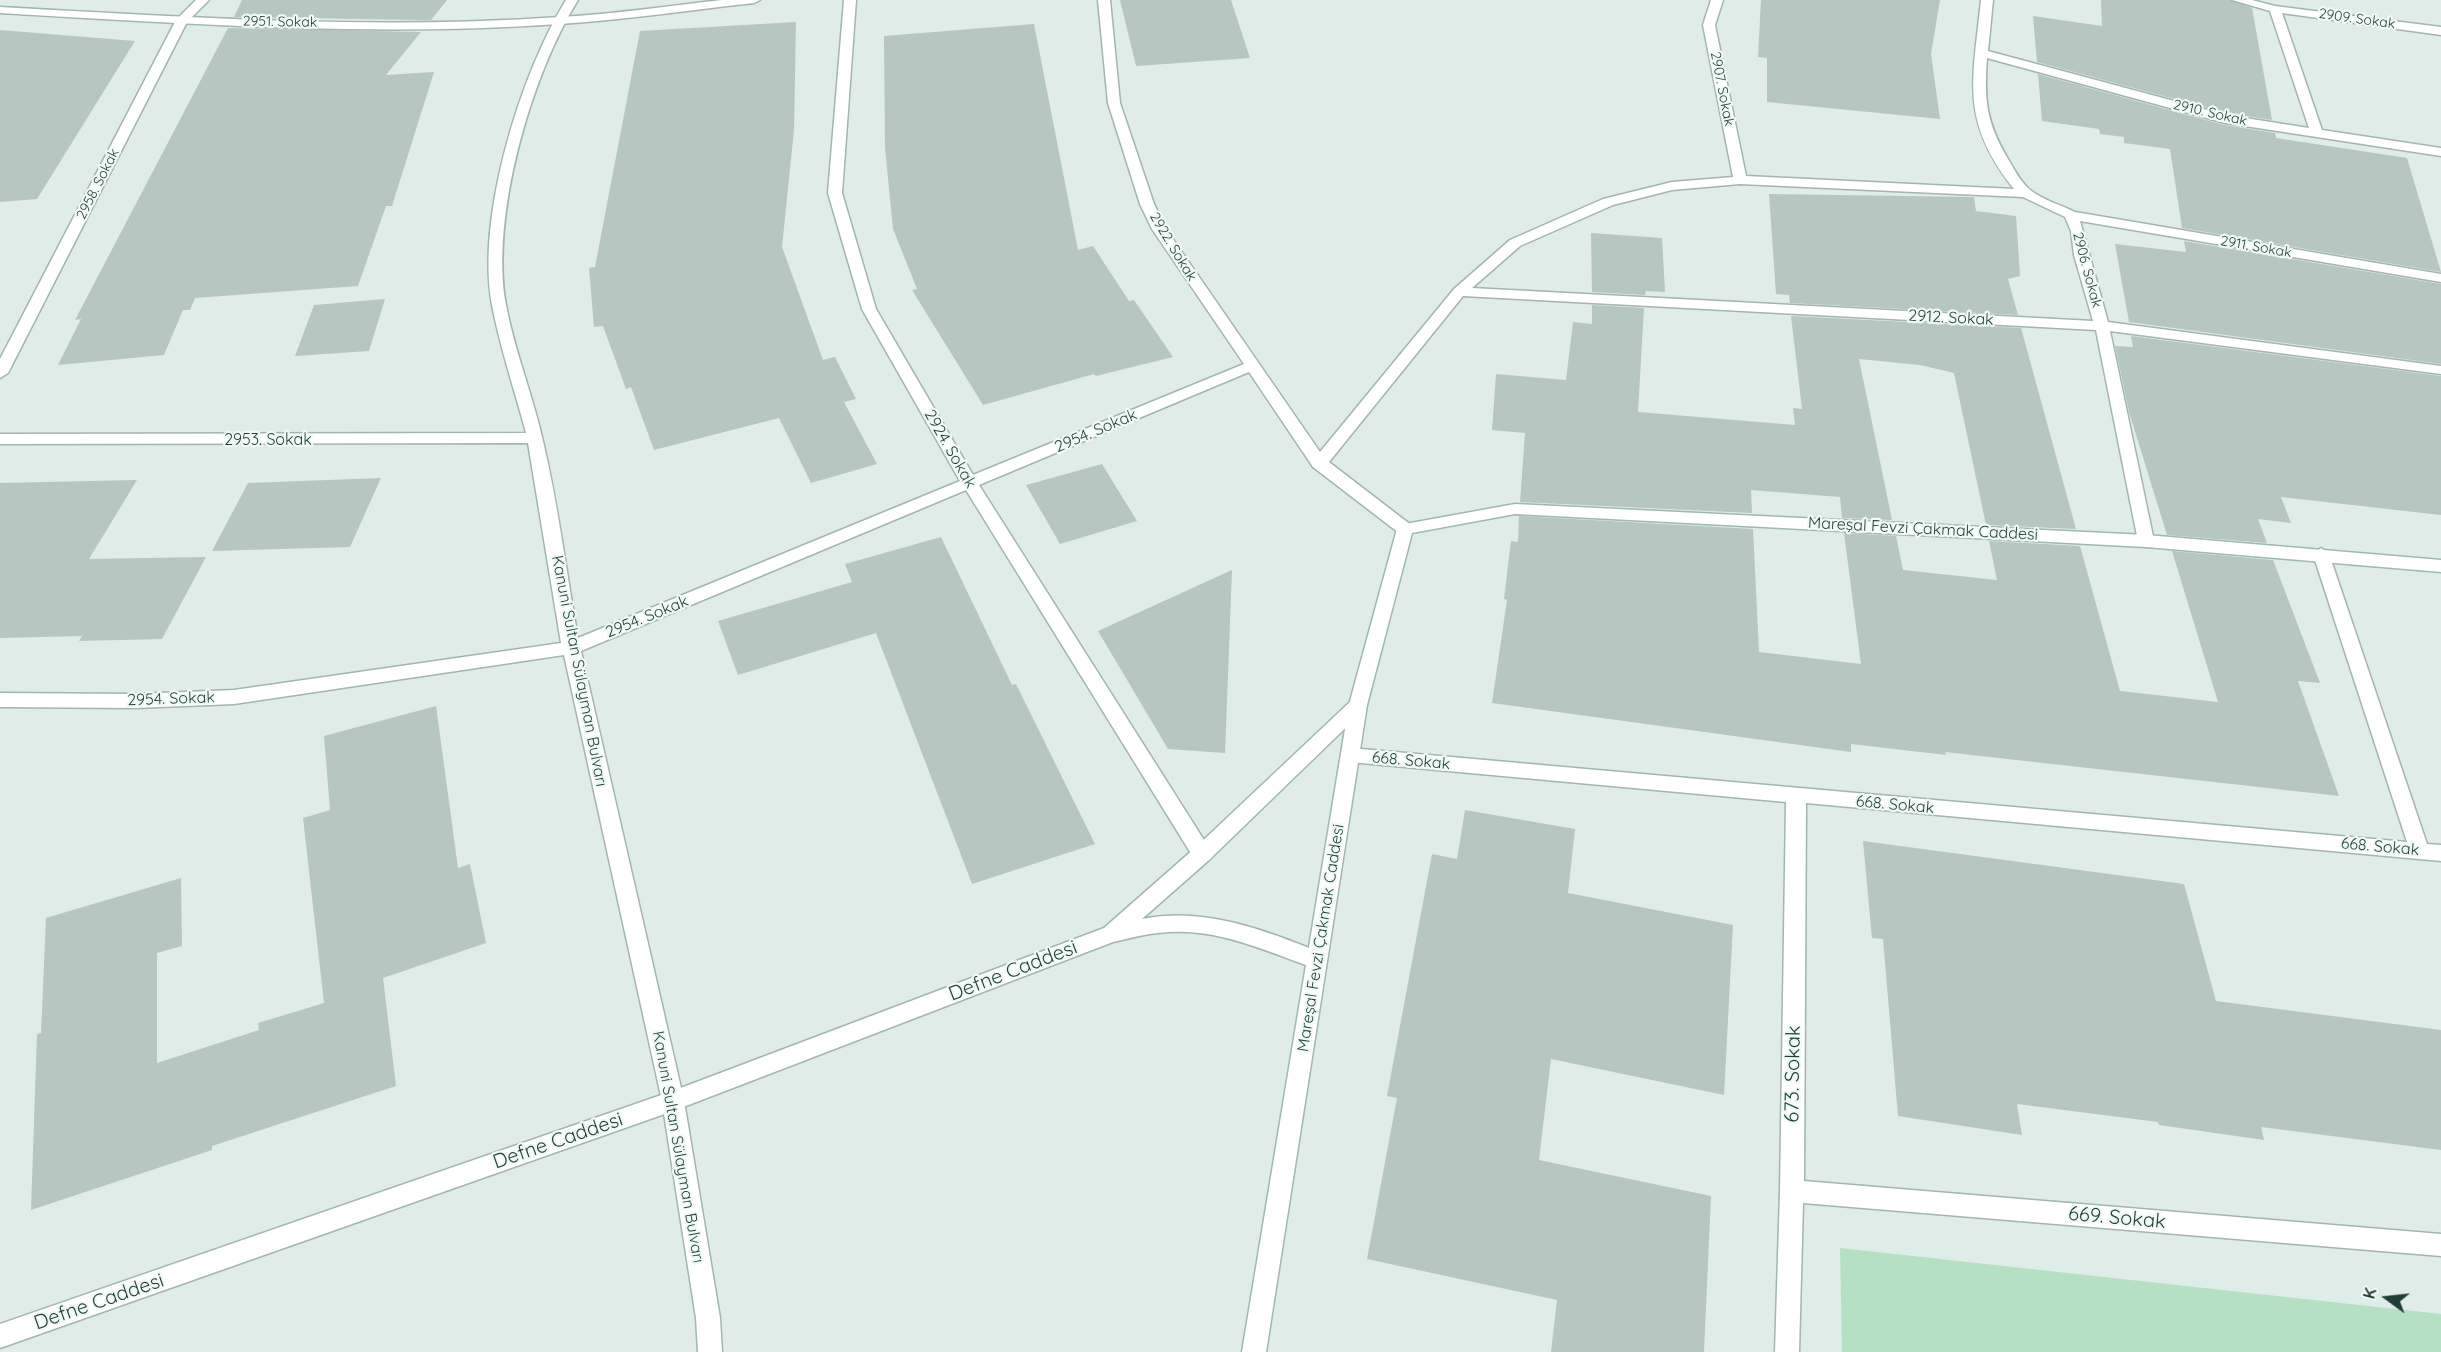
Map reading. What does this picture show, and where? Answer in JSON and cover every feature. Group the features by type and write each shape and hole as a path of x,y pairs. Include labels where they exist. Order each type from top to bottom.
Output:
{"street":[{"name":"2958. Sokak","path":"0,374 182,20 203,0"},
{"name":"Kanuni Sultan Sülayman Bulvarı","path":"572,0 559,21 532,87 510,154 499,203 499,304 535,438 571,648 673,1101 708,1318 710,1352"},
{"name":"2951. Sokak","path":"0,10 182,20 395,25 559,21 754,0"},
{"name":"2924. Sokak","path":"850,0 835,193 841,220 869,309 970,484 1202,854"},
{"name":"2922. Sokak","path":"1104,0 1114,103 1148,204 1159,229 1319,463"},
{"name":"2907. Sokak","path":"1717,0 1709,25 1740,180"},
{"path":"1987,0 1979,82 1980,111 1986,133 2025,194"},
{"name":"2909. Sokak","path":"2238,0 2275,9 2441,31"},
{"path":"2275,9 2317,134"},
{"name":"2910. Sokak","path":"1983,53 2225,119 2441,152"},
{"path":"1405,529 1319,463 1459,292 1515,243 1608,202 1672,186 1740,180 2025,194"},
{"name":"2906. Sokak","path":"2025,194 2071,215 2078,231 2081,255 2102,326 2146,541"},
{"name":"2911. Sokak","path":"2071,215 2441,278"},
{"name":"2912. Sokak","path":"1459,292 2102,326 2441,370"},
{"name":"2954. Sokak","path":"0,700 135,701 234,697 571,648 1254,365"},
{"name":"2953. Sokak","path":"0,440 377,441 535,438"},
{"name":"Mareşal Fevzi Çakmak Caddesi","path":"1254,1352 1358,705 1405,529 1515,509 2146,541 2321,554 2441,566"},
{"path":"2321,554 2420,851"},
{"path":"1111,934 1202,854 1358,705"},
{"name":"668. Sokak","path":"1350,755 2441,853"},
{"name":"673. Sokak","path":"1787,1352 1792,1191 1796,796"},
{"path":"1111,934 1161,924 1228,927 1263,937 1317,960"},
{"name":"Defne Caddesi","path":"0,1336 673,1101 1111,934"},
{"name":"669. Sokak","path":"1792,1191 2441,1245"}],"green space":[{"path":"1840,1248 2441,1314 2441,1352 1842,1352"}],"building":[{"path":"242,0 447,0 431,20 420,20 234,17"},
{"path":"1120,0 1231,0 1250,58 1136,66"},
{"path":"1761,0 1940,0 1931,54 1940,119 1767,102 1767,58 1758,57"},
{"path":"2101,0 2230,0 2252,8 2272,120 2226,113 2037,62 2033,16 2102,26"},
{"path":"796,22 794,130 782,247 823,360 835,357 856,399 844,402 877,464 811,483 779,418 654,450 631,387 626,389 603,326 594,327 589,268 595,267 640,31"},
{"path":"1034,24 1078,250 1093,246 1129,301 1134,300 1173,357 1096,376 1094,374 983,405 912,290 917,289 893,229 885,148 884,36"},
{"path":"228,28 421,32 386,75 434,72 392,206 386,206 358,286 195,298 190,310 183,310 164,355 58,365 81,319 75,320"},
{"path":"0,30 135,41 37,199 0,202"},
{"path":"2038,74 2224,125 2275,133 2276,138 2407,158 2441,272 2182,228 2170,149 2124,143 2124,137 2100,134 2099,129 2042,121"},
{"path":"1769,194 1974,197 1976,211 2016,216 2020,276 2008,279 2018,315 1790,303 1789,295 1776,294"},
{"path":"1591,233 1662,238 1665,292 1646,291 1645,295 1592,292"},
{"path":"2184,241 2441,284 2441,364 2129,322 2115,244 2186,252"},
{"path":"385,299 369,351 295,356 314,305"},
{"path":"1592,305 1644,308 1638,412 1795,425 1793,408 1802,409 1791,316 2021,328 2076,529 1986,525 1954,373 1920,365 1859,359 1892,520 1842,518 1840,497 1751,490 1752,513 1520,502 1525,433 1492,430 1496,374 1566,380 1573,322 1592,324"},
{"path":"2131,336 2441,376 2441,515 2281,497 2291,523 2258,519 2267,543 2167,535 2129,412 2115,346 2133,347"},
{"path":"1102,464 1137,521 1060,544 1026,485"},
{"path":"381,478 350,547 212,551 248,483"},
{"path":"137,480 89,559 206,557 162,639 79,641 82,636 0,638 0,483"},
{"path":"1519,516 1753,529 1759,652 1861,664 1844,533 1896,536 1903,570 1997,580 1989,541 2080,546 2120,691 2218,702 2172,551 2273,560 2320,683 2298,681 2339,796 1945,752 1946,755 1851,744 1851,752 1492,703 1507,600 1504,599 1511,541 1518,542"},
{"path":"941,537 1012,685 1016,684 1095,844 972,884 876,633 738,675 718,621 852,582 845,564"},
{"path":"1232,570 1225,753 1168,749 1098,631"},
{"path":"436,706 458,868 470,864 486,943 383,978 396,1086 212,1146 212,1150 31,1210 37,1034 41,1033 46,918 181,878 182,946 157,953 157,1063 259,1030 258,1023 324,1003 303,818 330,810 324,736"},
{"path":"1465,810 1575,829 1568,893 1733,925 1724,1095 1551,1059 1539,1160 1711,1196 1704,1352 1551,1352 1557,1300 1367,1259 1397,1098 1387,1096 1432,854 1457,859"},
{"path":"1863,841 2184,884 2216,1001 2441,1030 2441,1150 2261,1127 2264,1140 2159,1125 2158,1122 2017,1104 2022,1135 1898,1116 1883,939 1872,938"}]}
